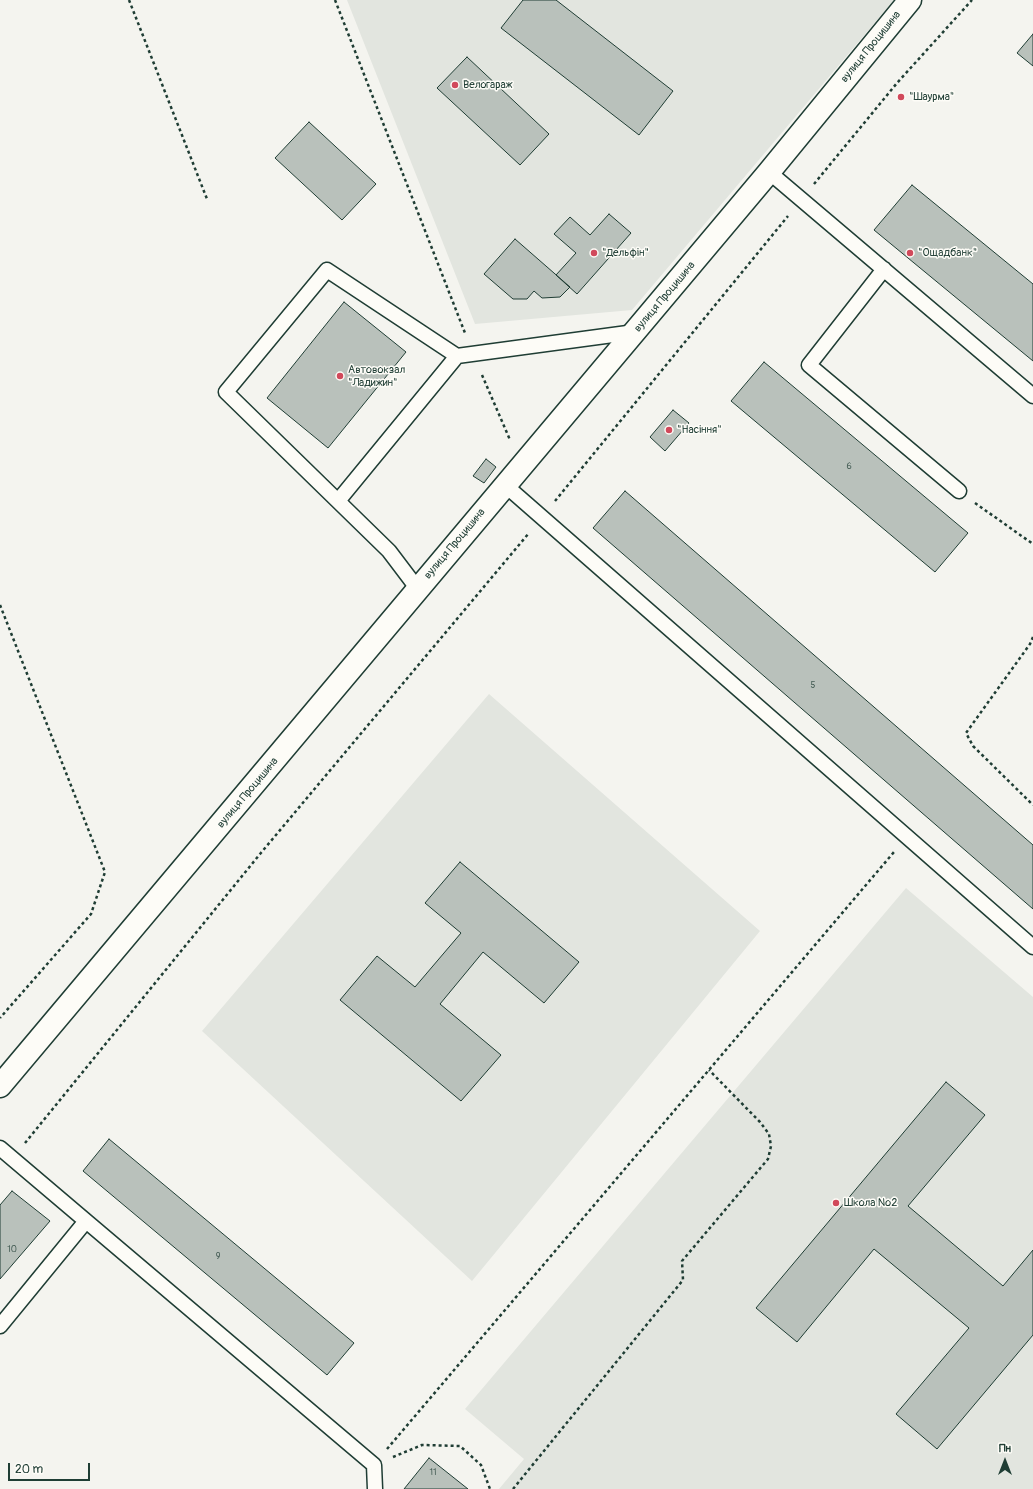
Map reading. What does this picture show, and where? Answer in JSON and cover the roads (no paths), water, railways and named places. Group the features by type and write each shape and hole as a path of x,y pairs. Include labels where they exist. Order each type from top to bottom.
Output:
{"street":[{"name":"вулиця Процишина","path":"0,1086 344,679 417,588 635,332 910,0"}],"lane":[{"path":"769,172 1033,396"},
{"path":"417,588 389,551 226,392 327,270 457,356 635,332"},
{"path":"884,270 809,365 958,491"},
{"path":"338,501 457,356"},
{"path":"505,485 1033,947"},
{"path":"0,1148 374,1465 375,1489"},
{"path":"0,1326 86,1222"}],"place":[{"name":"Велогараж","path":"455,85"},
{"name":"\"Шаурма\"","path":"901,97"},
{"name":"\"Дельфін\"","path":"594,253"},
{"name":"\"Ощадбанк\"","path":"910,253"},
{"name":"Автовокзал \"Ладижин\"","path":"340,376"},
{"name":"\"Насіння\"","path":"669,430"},
{"name":"Школа №2","path":"836,1203"}]}
